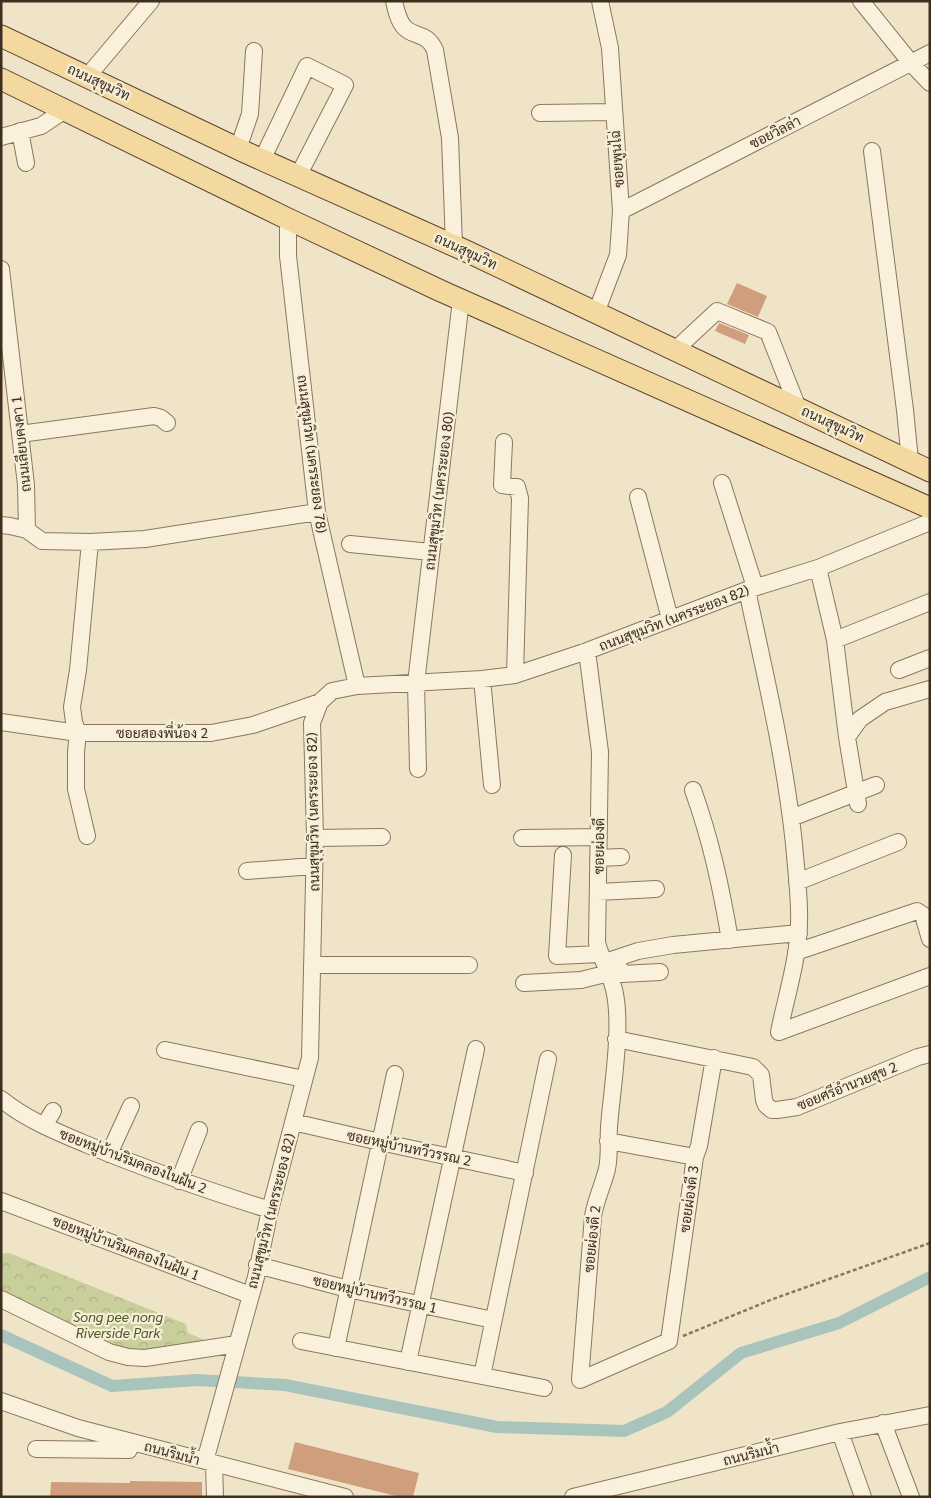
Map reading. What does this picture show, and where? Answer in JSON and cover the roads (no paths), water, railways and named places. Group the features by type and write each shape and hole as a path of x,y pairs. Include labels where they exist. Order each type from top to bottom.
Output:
{"main road":[{"name":"ถนนสุขุมวิท","path":"1,36 238,149 454,245 930,471"},
{"path":"1,80 288,219 461,300 930,508"}],"street":[{"path":"87,77 152,1"},
{"path":"394,1 404,28 428,40 435,50 450,138 454,245"},
{"name":"ซอยพูนไฉ่","path":"596,313 618,255 621,211 610,48 600,1"},
{"path":"861,1 911,63 930,83"},
{"path":"238,149 250,114 254,51"},
{"name":"ซอยวิลล่า","path":"621,211 930,53"},
{"path":"262,160 307,66 345,85 298,176"},
{"path":"1,137 41,126 65,110"},
{"path":"540,113 614,112"},
{"path":"20,131 26,163"},
{"path":"872,151 910,461"},
{"name":"ถนนสุขุมวิท (นครระยอง 78)","path":"288,219 288,256 318,512 356,686"},
{"name":"ถนนเลียบคงคา 1","path":"1,269 26,484 27,530"},
{"name":"ถนนสุขุมวิท (นครระยอง 80)","path":"418,769 416,683 461,300"},
{"path":"676,350 717,311 768,332 798,408"},
{"path":"20,434 154,416 161,418 166,423"},
{"path":"504,442 502,485 517,487 520,498 515,675"},
{"path":"722,483 751,588 791,818 797,882 799,933 779,1032 930,976"},
{"path":"638,497 670,619"},
{"path":"1,525 27,530 42,540 90,542 145,539 318,512"},
{"name":"ถนนสุขุมวิท (นครระยอง 82)","path":"214,1464 220,1408 256,1276 270,1210 310,1058 315,838 312,723 320,702 332,692 356,686 482,679 515,675 587,651 751,588 818,568 930,522"},
{"path":"87,836 76,789 78,733 72,707 78,670 90,542"},
{"path":"350,544 431,552"},
{"path":"818,568 835,640 857,798"},
{"path":"835,640 930,602"},
{"name":"ซอยผ่องดี","path":"587,651 600,752 597,944 607,962 615,994 616,1039"},
{"path":"899,670 930,658"},
{"path":"482,679 492,785"},
{"path":"847,737 860,719 885,702 930,689"},
{"name":"ซอยสองพี่น้อง 2","path":"1,722 78,733 180,734 226,732 253,725 320,702"},
{"path":"791,818 857,798 876,784"},
{"path":"693,790 706,826 721,884 730,940"},
{"path":"315,838 382,837"},
{"path":"522,838 599,837"},
{"path":"797,882 898,842"},
{"path":"563,855 557,956 607,962 622,974 660,972"},
{"path":"598,858 621,857"},
{"path":"247,871 314,866"},
{"path":"598,892 656,888"},
{"path":"796,952 917,911 923,915 930,939"},
{"path":"524,983 581,980 607,962 655,948 799,933"},
{"path":"312,965 470,965"},
{"name":"ซอยศรีอำนวยสุข 2","path":"616,1039 749,1065 756,1069 762,1078 764,1100 766,1105 772,1110 797,1107 918,1057 930,1054"},
{"name":"ซอยผ่องดี 2","path":"616,1039 607,1168 596,1200 593,1216 580,1380 669,1341"},
{"path":"408,1362 476,1049"},
{"path":"165,1050 304,1079"},
{"name":"ซอยผ่องดี 3","path":"669,1341 695,1157 699,1146 714,1058"},
{"path":"482,1376 548,1059"},
{"path":"336,1348 395,1074"},
{"name":"ซอยหมู่บ้านริมคลองในฝัน 2","path":"1,1099 20,1114 109,1154 179,1180 270,1210"},
{"path":"109,1154 131,1106"},
{"path":"44,1126 53,1111"},
{"name":"ซอยหมู่บ้านทวีวรรณ 2","path":"293,1122 525,1173"},
{"path":"179,1180 199,1130"},
{"path":"608,1141 695,1157"},
{"name":"ซอยหมู่บ้านริมคลองในฝัน 1","path":"1,1201 250,1295"},
{"name":"ซอยหมู่บ้านทวีวรรณ 1","path":"257,1265 348,1290 493,1320"},
{"path":"1,1299 109,1352 128,1358 236,1350"},
{"path":"301,1341 544,1388"},
{"name":"ถนนริมน้ำ","path":"1,1401 78,1428 128,1442 345,1497"},
{"name":"ถนนริมน้ำ","path":"573,1497 840,1432 930,1414"},
{"path":"883,1423 911,1497"},
{"path":"840,1432 863,1497"},
{"path":"36,1449 129,1450 128,1442"},
{"path":"214,1464 215,1497"},
{"path":"214,1464 223,1497"}],"waterway":[{"path":"1,1335 112,1386 197,1380 285,1385 497,1427 624,1431 667,1412 741,1353 839,1323 930,1277"}],"park label":[{"name":"Song pee nong Riverside Park","path":"118,1325"}]}
